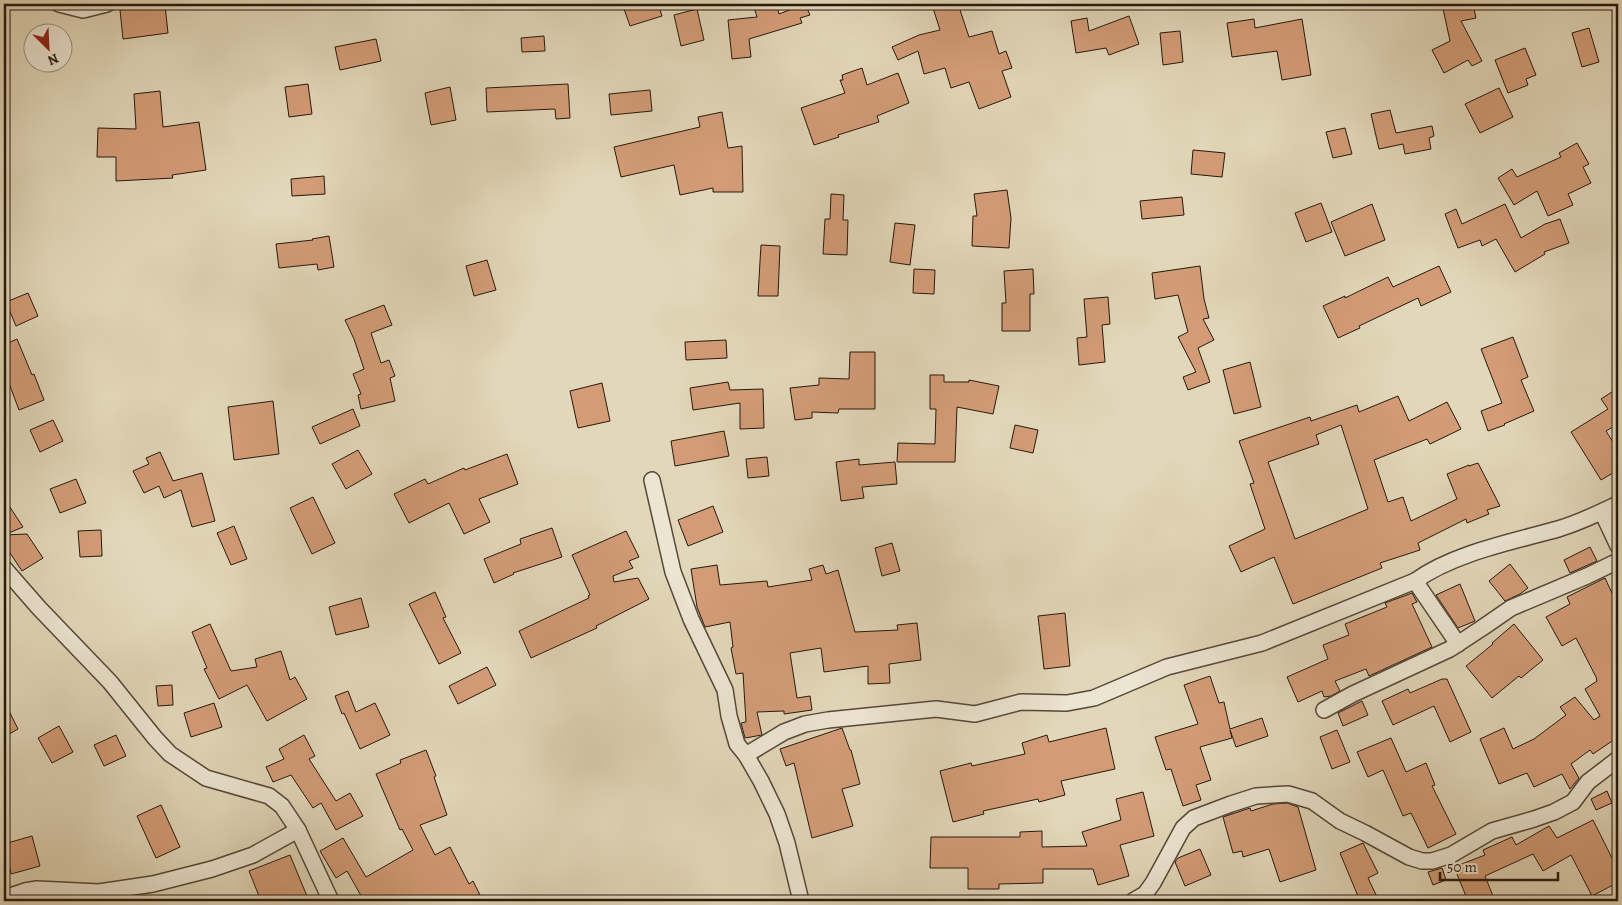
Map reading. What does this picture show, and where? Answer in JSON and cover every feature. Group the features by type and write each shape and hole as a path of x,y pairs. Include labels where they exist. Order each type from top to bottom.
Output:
{"street":[{"path":"59,4 83,10 107,4"},
{"path":"652,480 673,572 692,619 725,690 729,716 737,744 762,781 776,814 787,843 802,901"},
{"path":"746,755 784,732 805,724 828,720 936,709 976,714 1021,702 1067,703 1094,698 1167,667 1262,643 1416,581 1430,571 1487,548 1576,523 1618,504"},
{"path":"1602,512 1618,546"},
{"path":"1324,710 1353,694 1418,665 1458,644 1511,608 1618,561"},
{"path":"4,568 39,608 110,682 170,754 206,778 269,796 282,806 298,830 331,901"},
{"path":"1416,581 1458,644"},
{"path":"1133,901 1145,894 1183,828 1194,818 1256,796 1288,794 1312,800 1340,821 1409,857 1432,862 1451,855 1492,831 1547,814 1574,802 1588,782 1618,759"},
{"path":"4,898 25,890 99,892 153,884 212,869 253,855 298,830"}],"building":[{"path":"630,4 658,4 662,16 630,26 623,6"},
{"path":"753,4 776,4 779,14 805,4 810,15 800,18 802,23 749,39 751,57 732,59 728,20 757,17"},
{"path":"945,4 953,4 955,9 959,7 969,37 992,31 999,54 1006,51 1012,68 1002,71 1011,97 979,109 969,82 951,88 945,68 924,74 918,51 898,60 892,47 919,35 940,30 933,8"},
{"path":"1442,4 1473,4 1476,18 1461,21 1482,61 1472,66 1468,60 1444,73 1432,50 1450,41"},
{"path":"165,5 168,33 123,39 120,10"},
{"path":"697,9 704,40 681,46 674,15"},
{"path":"1129,16 1139,44 1109,55 1106,48 1076,53 1071,21 1087,18 1089,31"},
{"path":"1254,19 1255,28 1302,19 1311,75 1282,80 1277,51 1232,57 1227,23"},
{"path":"1589,28 1599,62 1582,67 1572,33"},
{"path":"1180,31 1183,62 1163,65 1160,33"},
{"path":"544,36 545,51 522,52 521,38"},
{"path":"376,39 381,61 340,70 335,47"},
{"path":"1525,48 1536,75 1526,79 1528,85 1508,93 1495,60"},
{"path":"862,68 867,85 898,73 909,103 877,116 879,122 814,145 801,108 845,93 840,80 843,80 842,75"},
{"path":"308,84 312,114 289,117 285,87"},
{"path":"568,84 570,118 556,119 555,109 487,112 486,88"},
{"path":"450,87 456,120 431,125 425,93"},
{"path":"1499,88 1513,117 1480,133 1465,104"},
{"path":"650,90 652,111 611,115 609,94"},
{"path":"160,91 163,127 199,122 206,170 172,175 173,178 116,181 116,157 97,157 98,128 136,129 134,94"},
{"path":"1390,110 1396,133 1432,126 1434,136 1429,138 1431,149 1405,154 1403,144 1379,149 1371,114"},
{"path":"722,112 728,148 742,146 743,192 713,192 713,188 680,195 674,165 621,177 614,147 700,127 698,117"},
{"path":"1345,128 1352,154 1333,158 1326,132"},
{"path":"1577,143 1589,164 1583,167 1591,183 1568,194 1573,205 1548,216 1537,191 1514,205 1498,178 1512,169 1517,177 1561,157 1559,153"},
{"path":"1193,150 1225,153 1222,177 1191,174"},
{"path":"324,176 325,194 292,196 291,179"},
{"path":"1007,190 1011,218 1009,248 972,246 973,216 977,216 974,194"},
{"path":"831,194 844,195 843,220 848,220 847,255 823,254 825,219 830,219"},
{"path":"1182,197 1184,215 1142,219 1140,201"},
{"path":"1321,203 1332,232 1306,242 1295,213"},
{"path":"1372,204 1385,240 1345,256 1331,222"},
{"path":"1505,204 1521,238 1545,224 1560,219 1569,243 1544,252 1545,254 1515,272 1496,239 1482,246 1480,240 1458,248 1445,214 1456,209 1462,224"},
{"path":"895,223 915,225 910,265 890,262"},
{"path":"329,236 334,267 318,270 317,264 279,268 276,244 313,240"},
{"path":"761,245 780,246 778,296 758,296"},
{"path":"487,260 496,290 474,296 466,266"},
{"path":"1200,266 1204,299 1209,318 1203,319 1214,340 1198,348 1210,382 1188,390 1183,377 1196,372 1178,337 1188,332 1178,295 1155,299 1152,273"},
{"path":"1439,266 1451,292 1421,306 1418,298 1338,338 1323,306 1345,296 1345,298 1388,277 1393,287"},
{"path":"914,269 935,270 934,294 913,293"},
{"path":"1033,269 1034,294 1030,294 1030,331 1002,331 1002,303 1006,303 1004,271"},
{"path":"28,293 38,316 16,326 6,302"},
{"path":"1108,297 1110,324 1102,325 1105,362 1079,365 1077,338 1087,337 1084,299"},
{"path":"384,305 392,325 371,333 381,363 389,360 395,376 390,378 395,401 361,409 358,395 361,394 353,374 364,369 354,339 345,320"},
{"path":"1513,337 1528,377 1521,380 1534,411 1488,431 1481,411 1502,403 1481,349"},
{"path":"17,339 44,400 19,410 4,370 4,345"},
{"path":"726,340 727,358 686,360 685,342"},
{"path":"850,352 875,352 875,409 839,409 838,413 812,412 812,418 795,420 790,388 819,385 819,378 849,379"},
{"path":"1250,362 1261,407 1234,414 1223,370"},
{"path":"930,375 944,375 944,382 969,382 969,380 999,386 993,414 957,407 955,462 897,462 898,443 935,444 936,409 930,409"},
{"path":"728,382 730,390 763,389 764,428 740,429 740,403 693,410 690,388"},
{"path":"602,383 610,421 578,428 570,391"},
{"path":"1618,388 1618,424 1606,431 1618,450 1618,470 1601,480 1571,432 1608,409 1601,399"},
{"path":"1398,396 1409,421 1447,402 1461,429 1430,444 1427,439 1374,460 1388,502 1403,497 1411,521 1457,499 1447,474 1478,463 1500,506 1487,510 1489,514 1467,523 1466,519 1418,543 1420,550 1380,563 1382,568 1293,604 1274,557 1241,572 1229,546 1265,529 1250,484 1254,483 1239,441 1310,417 1311,421 1357,405 1359,412","holes":["1341,425 1368,509 1295,539 1268,462 1319,444 1316,435"]},
{"path":"273,401 279,454 234,460 228,407"},
{"path":"353,409 360,426 320,444 312,427"},
{"path":"53,420 63,441 40,452 30,430"},
{"path":"1015,425 1038,430 1033,453 1010,448"},
{"path":"724,431 729,456 675,466 671,441"},
{"path":"358,450 372,474 346,489 332,464"},
{"path":"160,452 173,481 202,473 215,521 192,527 181,490 164,498 159,486 144,493 133,471 149,464 146,458"},
{"path":"507,454 518,484 479,499 490,522 464,534 449,503 409,523 394,494 425,479 428,484 464,468 465,470"},
{"path":"767,457 769,476 748,478 746,459"},
{"path":"859,459 859,465 895,462 897,484 862,487 864,498 841,501 836,462"},
{"path":"76,479 86,503 60,513 50,489"},
{"path":"313,497 335,543 312,554 290,508"},
{"path":"4,498 23,527 4,535"},
{"path":"713,506 723,532 688,546 678,520"},
{"path":"234,526 247,559 231,565 217,533"},
{"path":"552,528 562,557 513,573 494,583 484,559 521,544 520,539"},
{"path":"101,530 102,556 80,557 78,531"},
{"path":"626,531 639,557 629,561 633,568 613,576 614,582 638,578 649,599 596,626 597,628 531,658 519,631 589,598 588,596 590,595 572,555"},
{"path":"27,534 43,558 22,571 4,544 4,535"},
{"path":"892,543 900,571 882,576 875,548"},
{"path":"1590,547 1597,561 1570,573 1564,560"},
{"path":"1510,564 1528,588 1505,601 1489,581"},
{"path":"717,565 720,585 767,581 768,587 812,580 809,569 823,565 826,574 838,570 855,632 898,630 897,625 917,623 921,660 889,664 890,683 868,684 868,666 824,672 821,648 790,653 797,698 810,696 812,710 784,714 784,711 757,712 762,735 745,738 741,723 746,722 743,673 736,674 731,648 733,647 730,622 705,627 697,607 691,569"},
{"path":"1605,578 1618,606 1618,737 1593,754 1590,750 1571,764 1579,778 1570,789 1562,774 1534,787 1527,773 1499,784 1480,739 1504,728 1513,749 1534,739 1566,715 1560,707 1575,697 1594,720 1600,716 1585,689 1597,681 1596,677 1576,638 1562,646 1546,617 1570,604 1567,597"},
{"path":"1460,584 1475,621 1458,628 1436,595"},
{"path":"435,592 446,617 443,618 461,653 439,664 409,604"},
{"path":"1412,593 1417,602 1412,604 1432,647 1369,676 1366,669 1335,681 1340,691 1331,696 1324,697 1322,691 1298,702 1287,677 1328,659 1323,645 1349,635 1345,624 1387,607 1385,603"},
{"path":"361,598 369,627 336,635 329,607"},
{"path":"1065,613 1070,666 1044,669 1038,616"},
{"path":"210,624 231,671 257,667 255,659 281,651 290,680 295,677 307,699 267,721 247,685 219,699 204,669 207,668 192,632"},
{"path":"1514,624 1543,660 1521,678 1519,676 1492,698 1466,666"},
{"path":"487,667 496,685 458,704 449,686"},
{"path":"1210,676 1219,703 1224,702 1230,729 1262,718 1268,736 1236,747 1230,730 1232,738 1200,747 1211,780 1196,785 1201,800 1183,806 1171,769 1166,770 1155,737 1198,724 1184,685"},
{"path":"1442,679 1447,679 1471,732 1450,742 1434,706 1393,725 1382,701 1408,689 1410,693"},
{"path":"172,685 173,705 158,706 156,686"},
{"path":"348,691 356,712 375,703 390,735 360,749 335,696"},
{"path":"4,701 18,729 4,737"},
{"path":"1362,701 1368,715 1343,726 1338,713"},
{"path":"214,703 222,727 191,737 184,713"},
{"path":"59,726 73,752 52,763 38,738"},
{"path":"842,728 851,750 860,784 842,789 853,826 812,838 794,763 786,766 780,749"},
{"path":"1106,728 1115,769 1061,781 1065,795 1039,802 1038,799 983,811 984,814 953,822 940,771 971,763 972,766 1025,754 1022,743 1047,735 1049,742"},
{"path":"1337,730 1350,762 1332,769 1320,737"},
{"path":"116,735 126,756 104,766 94,745"},
{"path":"304,735 315,756 309,759 336,801 350,793 363,816 336,830 321,803 313,808 291,775 273,782 266,767 284,759 279,749"},
{"path":"1391,738 1406,772 1426,763 1435,785 1432,786 1456,834 1428,848 1411,813 1403,816 1383,770 1368,777 1357,752"},
{"path":"426,750 436,776 434,777 447,815 420,825 435,855 450,847 469,884 473,881 483,901 364,901 347,871 336,878 320,851 343,838 366,877 413,850 402,829 400,830 376,774 401,763 400,760"},
{"path":"1607,791 1612,803 1596,810 1591,799"},
{"path":"1143,792 1154,836 1120,845 1129,876 1098,885 1093,869 1043,869 1043,883 999,884 999,889 968,889 968,868 930,868 931,837 1020,837 1020,832 1042,831 1042,847 1087,846 1082,832 1121,820 1116,799"},
{"path":"1287,803 1298,807 1316,870 1280,882 1269,849 1243,857 1242,851 1233,853 1223,817 1250,808 1251,811 1273,804"},
{"path":"161,805 180,847 156,858 137,816"},
{"path":"1593,820 1618,870 1618,881 1613,885 1592,896 1571,855 1543,871 1533,854 1485,876 1495,901 1468,901 1454,867 1485,855 1483,850 1512,837 1516,845 1549,826 1557,838"},
{"path":"32,836 40,866 11,874 4,844"},
{"path":"1363,843 1378,873 1368,878 1379,901 1360,901 1340,853"},
{"path":"1200,849 1211,875 1185,886 1175,862 1178,858"},
{"path":"290,855 309,901 261,901 249,871"},
{"path":"1442,868 1446,880 1433,885 1428,872"}]}
